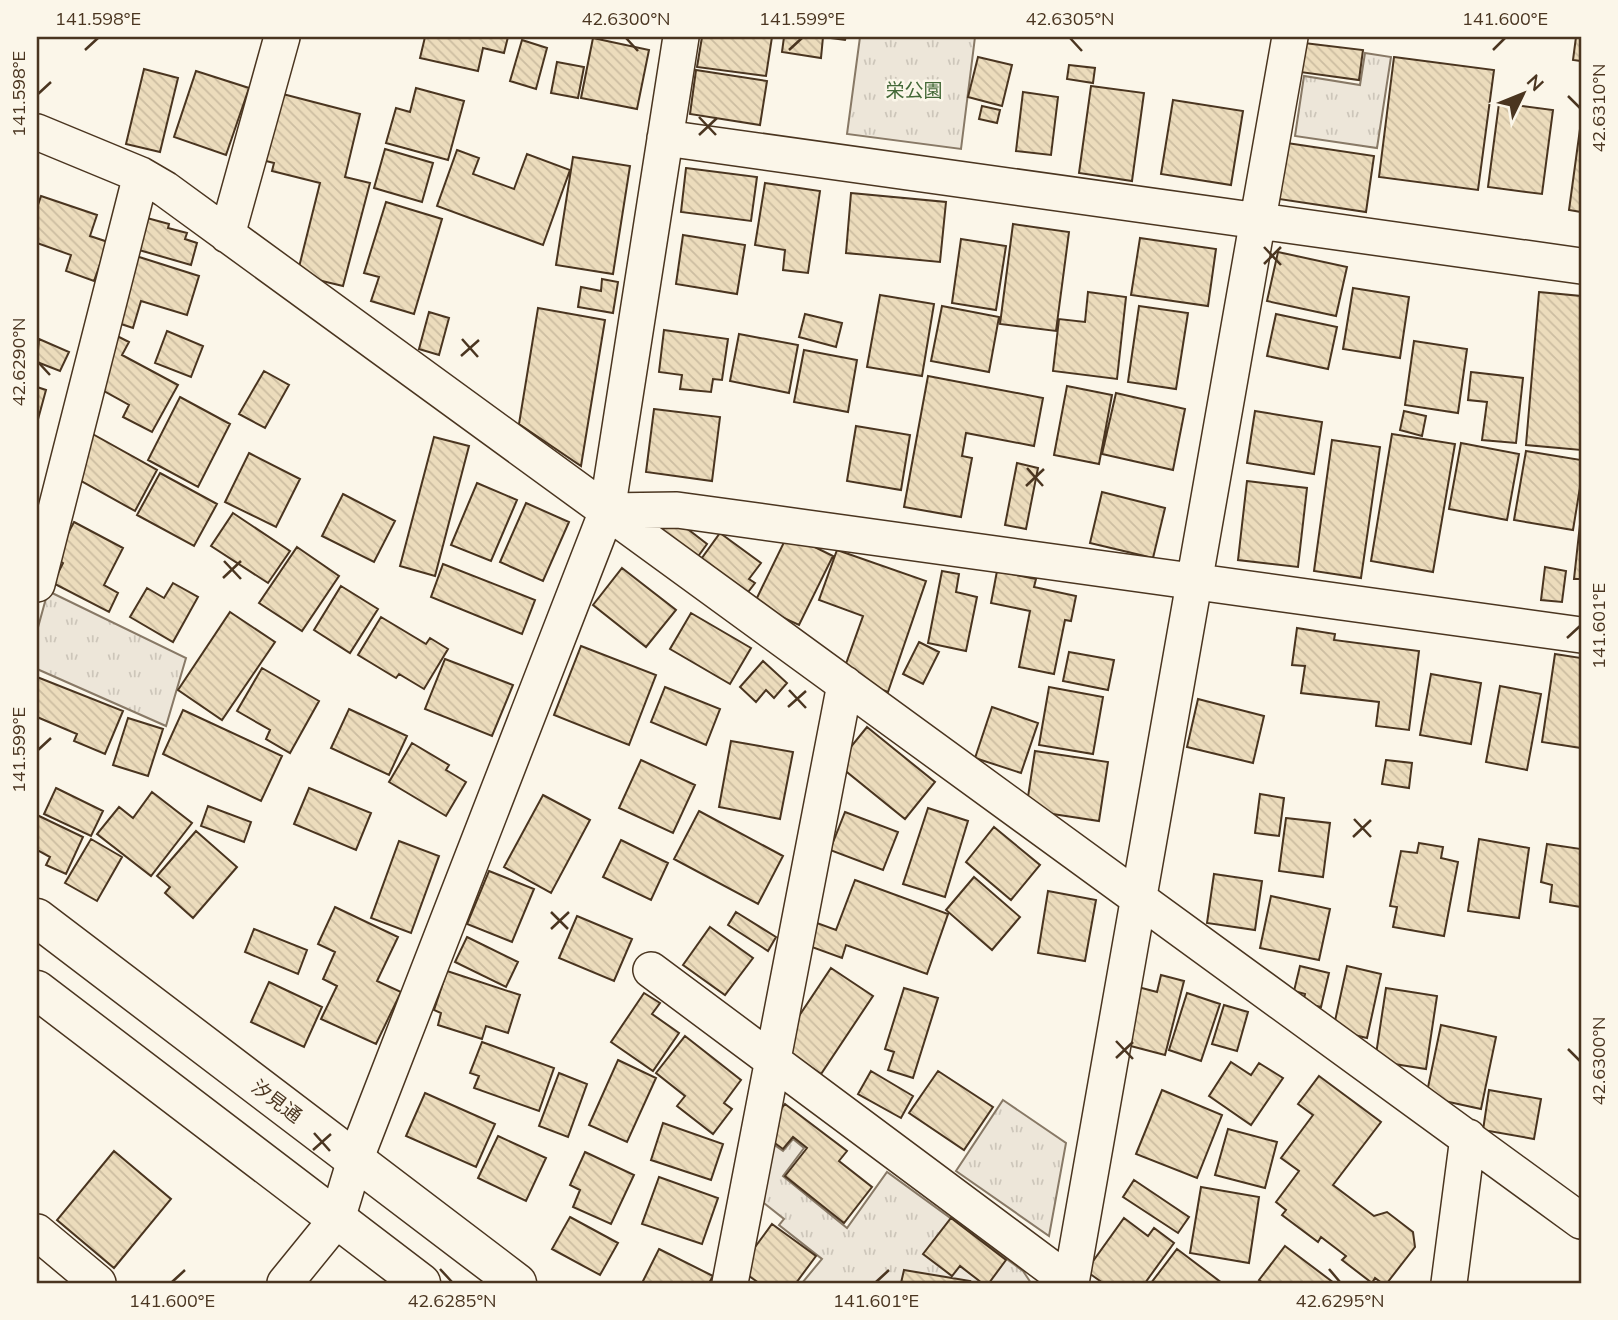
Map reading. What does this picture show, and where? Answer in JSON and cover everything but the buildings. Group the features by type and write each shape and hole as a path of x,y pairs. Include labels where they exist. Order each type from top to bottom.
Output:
{"street":[{"path":"227,235 282,37"},
{"path":"285,1283 337,1219 355,1160 607,511 681,37"},
{"path":"651,970 1071,1283 1290,37"},
{"path":"37,132 141,175 165,189 1581,1221"},
{"path":"665,138 1581,266"},
{"path":"37,584 141,175"},
{"path":"607,511 677,510 1581,635"},
{"path":"730,1283 845,684"},
{"name":"汐見通","path":"37,918 517,1283"},
{"path":"37,990 421,1283"},
{"path":"1448,1283 1468,1137"},
{"path":"37,1232 98,1283"}],"green space":[{"name":"栄公園","path":"860,37 975,37 961,149 847,134"},
{"path":"1365,53 1391,57 1377,148 1295,136 1304,76 1360,85"},
{"path":"48,591 186,658 166,726 37,669 37,631"},
{"path":"1003,1100 1066,1143 1049,1236 956,1171"},
{"path":"763,1137 783,1151 793,1139 804,1148 783,1176 847,1228 887,1172 1023,1271 1031,1283 802,1283 822,1259 779,1225 784,1219 755,1196"}]}
